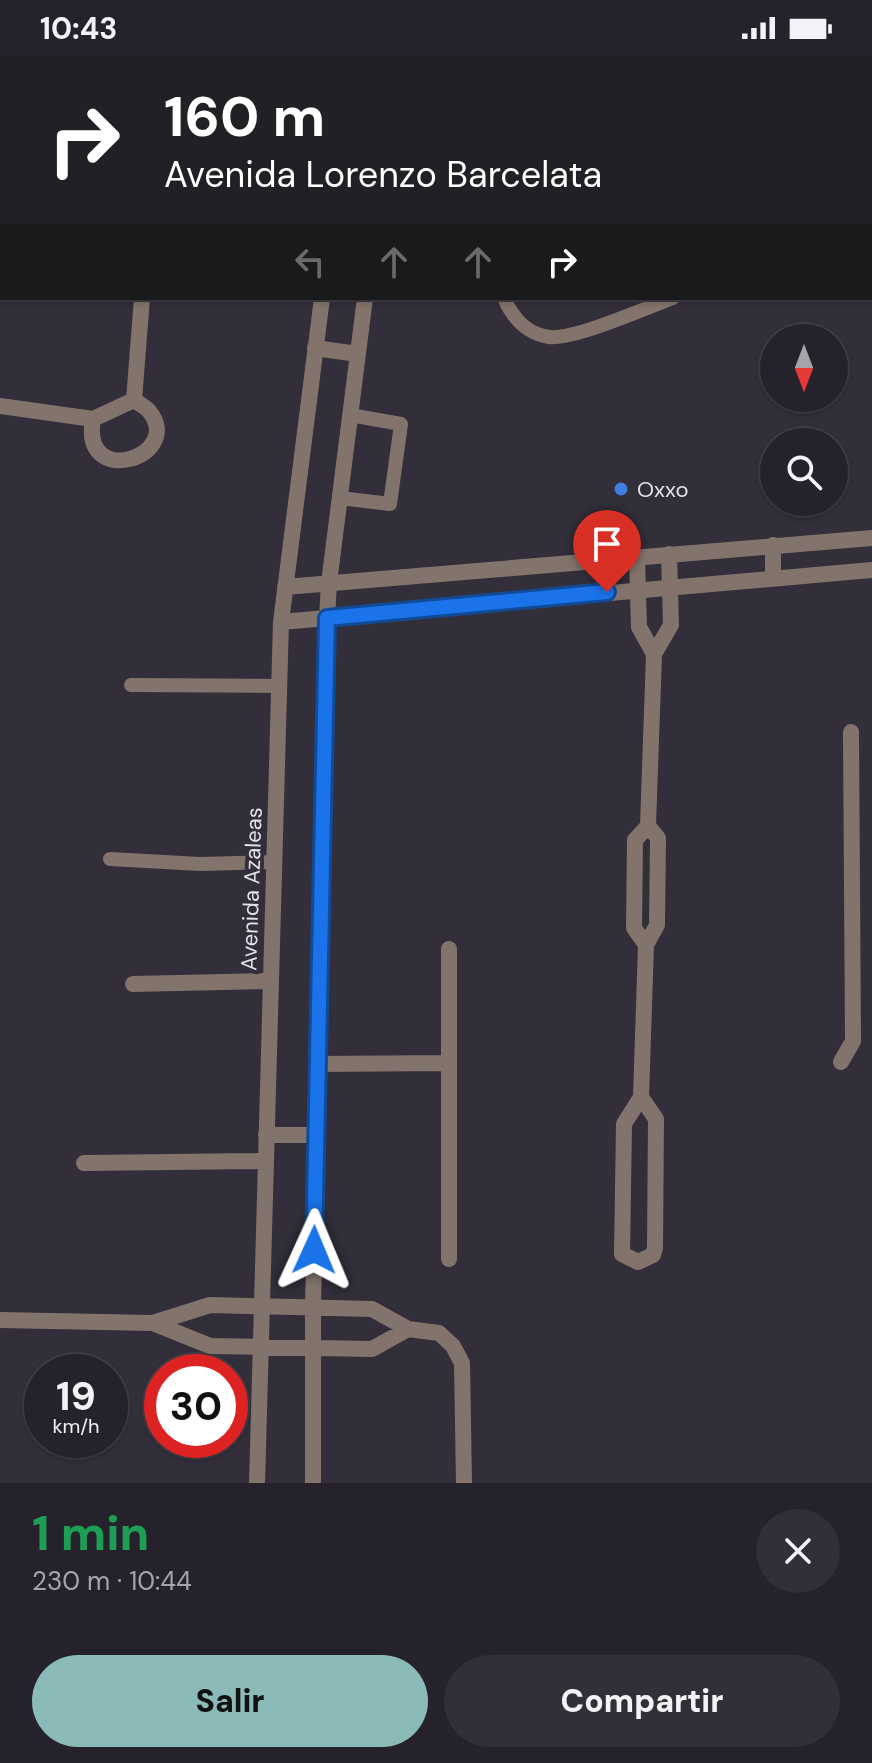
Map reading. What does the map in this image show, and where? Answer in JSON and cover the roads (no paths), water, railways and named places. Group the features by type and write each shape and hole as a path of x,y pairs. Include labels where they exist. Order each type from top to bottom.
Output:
{"street":[{"path":"134,400 142,300"},
{"name":"Avenida Azaleas","path":"257,1483 281,622 322,300"},
{"path":"313,1483 313,1308 327,618 365,300"},
{"path":"315,348 358,354"},
{"path":"93,419 93,442 104,456 119,462 134,460 145,453 154,440 156,428 150,411 134,400"},
{"path":"0,406 93,419 134,400"},
{"path":"285,587 872,538"},
{"path":"773,545 773,578"},
{"path":"641,1097 656,1119 655,1248 653,1255 638,1262 622,1254 621,1245 624,1124 641,1097 646,945 634,928 635,840 648,826 654,654 671,625 669,554"},
{"path":"637,557 639,627 654,654"},
{"path":"281,622 872,570"},
{"path":"841,1062 853,1041 851,732"},
{"path":"853,848 872,847"},
{"path":"449,949 449,1259"},
{"path":"133,984 271,981"},
{"path":"318,1064 449,1063"},
{"path":"266,1135 317,1135"},
{"path":"84,1163 265,1161"},
{"path":"0,1320 153,1323 210,1305 372,1309 408,1329 439,1333 453,1346 462,1363 464,1483"},
{"path":"153,1323 210,1346 372,1349 408,1329"}],"lane":[{"path":"505,300 519,323 532,332 548,337 579,332 667,300"},
{"path":"340,498 390,504 401,424 350,415"},
{"path":"131,685 279,686"},
{"path":"110,859 200,864 274,862"}],"place":[{"name":"Oxxo","path":"621,489"}]}
